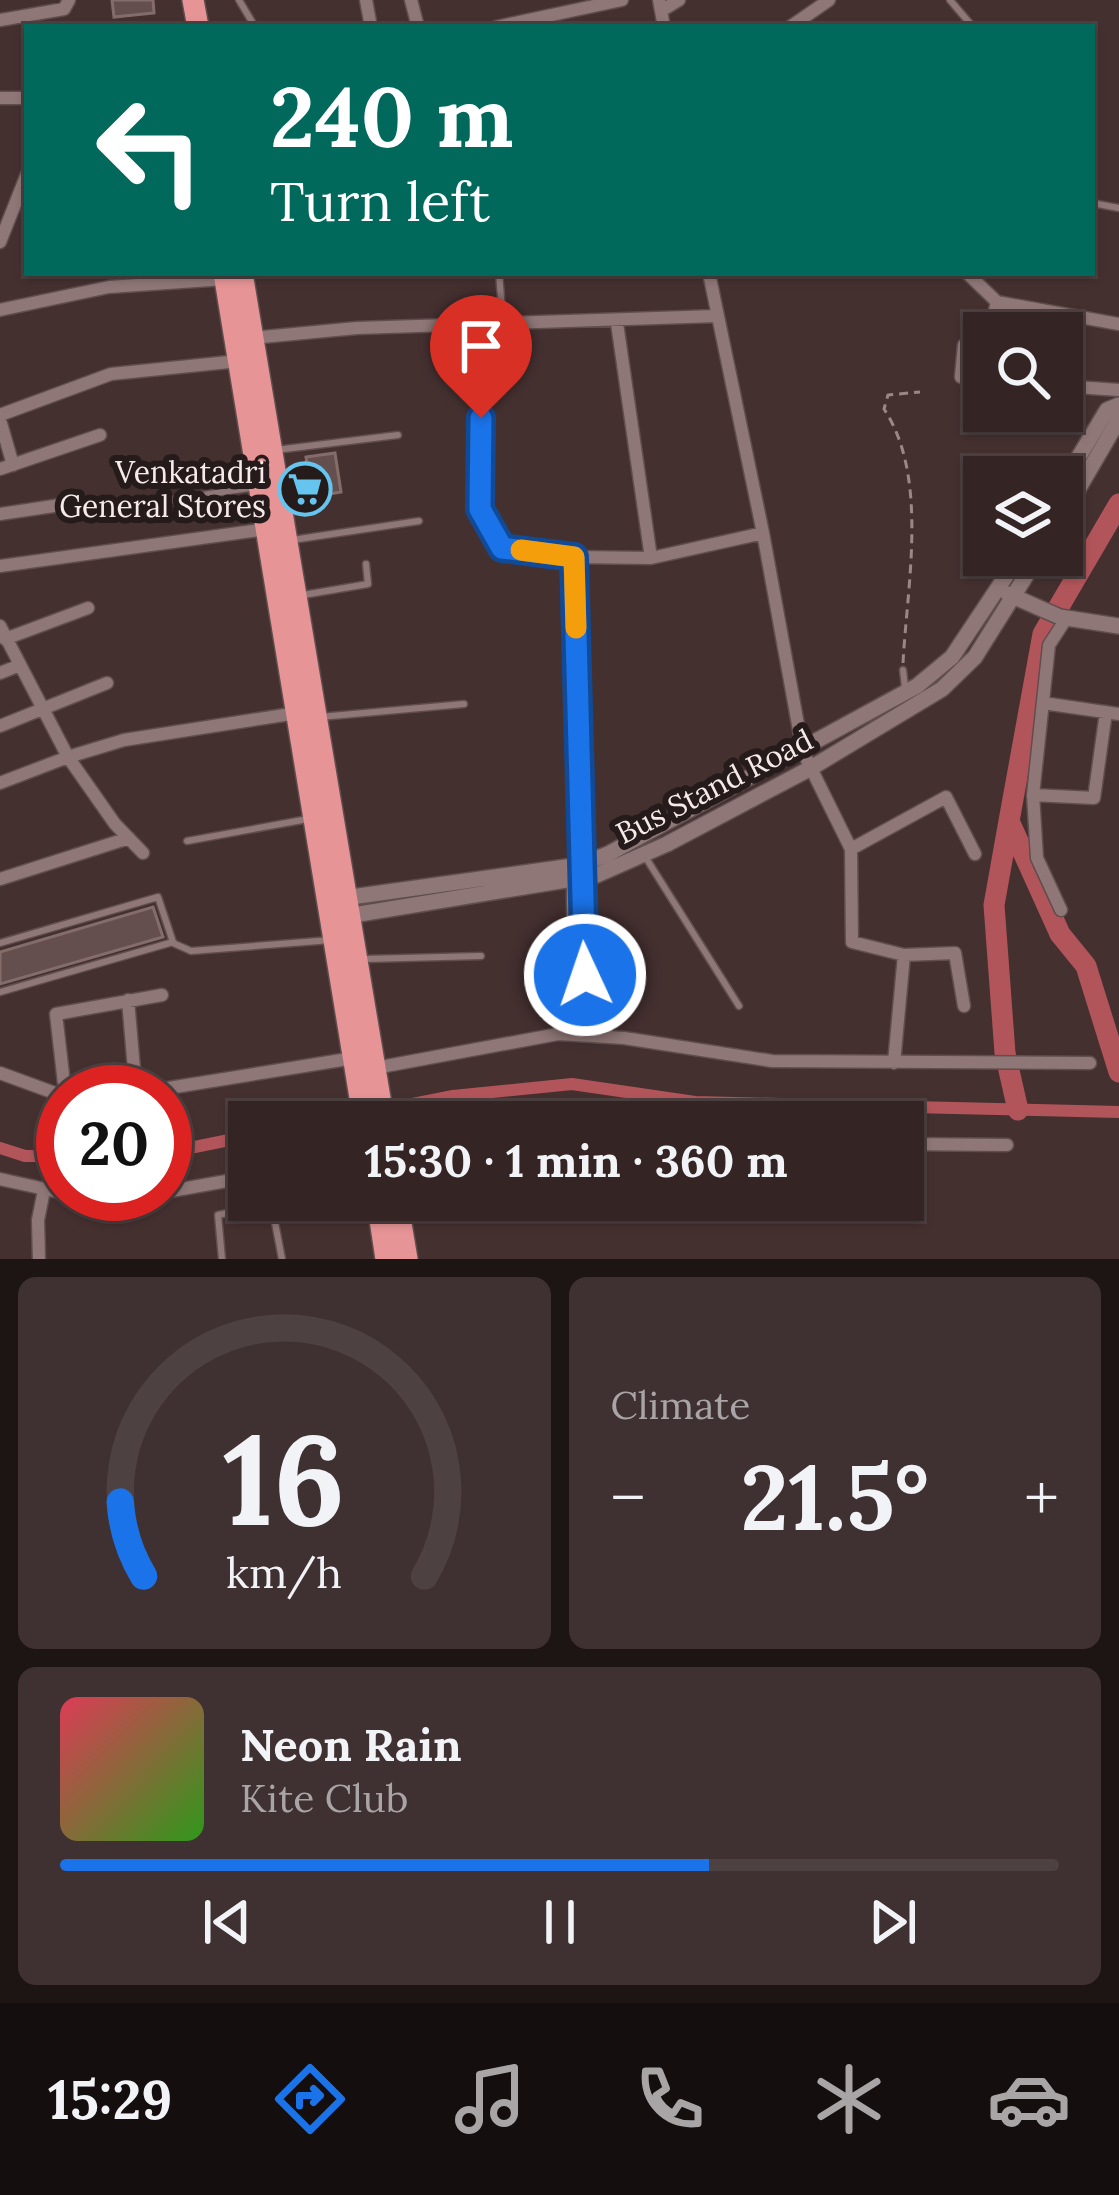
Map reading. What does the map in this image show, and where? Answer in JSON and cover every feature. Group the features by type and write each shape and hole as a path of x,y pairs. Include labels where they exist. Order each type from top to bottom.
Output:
{"highway":[{"path":"230,276 251,338 269,451 276,535 338,914 354,1058 371,1081 368,1101"},
{"path":"230,276 260,487 296,596 315,818 338,914 357,960 377,1101"},
{"path":"380,1221 386,1259"},
{"path":"401,1221 407,1259"}],"street":[{"path":"0,20 64,9 69,0"},
{"path":"510,24 622,0"},
{"path":"660,6 680,0"},
{"path":"794,24 830,0"},
{"path":"0,242 24,182"},
{"path":"0,310 109,287 220,276"},
{"path":"710,276 807,760 851,849 852,942 904,955 955,953 964,1006"},
{"path":"972,276 998,302 1119,324"},
{"path":"995,312 998,302"},
{"path":"251,338 357,328 481,328 717,316"},
{"path":"617,323 651,558"},
{"path":"481,328 480,509 502,548 574,557 651,558 764,533"},
{"path":"100,435 6,467 0,417 111,374 239,361"},
{"path":"1083,387 1119,390"},
{"path":"1083,456 1107,410 1119,406"},
{"path":"1083,466 1119,419"},
{"path":"0,514 67,504"},
{"path":"0,566 276,535"},
{"path":"574,557 576,876"},
{"name":"Bus Stand Road","path":"338,914 576,876 644,855 968,667 1013,576"},
{"name":"Bus Stand Road","path":"1007,594 1022,576"},
{"path":"1007,594 1058,616 1119,626"},
{"path":"88,608 2,632 68,757 143,853"},
{"path":"1058,616 1049,645 1033,795 1037,858 1061,910"},
{"path":"0,673 20,665"},
{"path":"0,725 107,683"},
{"path":"1033,795 1094,798 1112,713 1043,703"},
{"path":"0,783 124,740 307,715"},
{"name":"Bus Stand Road","path":"576,876 807,760"},
{"path":"851,849 946,797 975,854"},
{"path":"4,874 129,838"},
{"path":"893,1064 904,955"},
{"path":"61,1065 56,1014 162,994"},
{"path":"128,1000 136,1065"},
{"path":"371,1081 558,1034 624,1038 772,1060 1090,1063"},
{"path":"192,1084 354,1058"},
{"path":"0,1073 36,1085"},
{"path":"924,1144 1006,1145"},
{"path":"0,1179 36,1188"},
{"path":"192,1187 228,1181"},
{"path":"38,1221 39,1259"}],"lane":[{"path":"950,0 971,24"},
{"path":"500,276 503,327"},
{"path":"269,451 398,435"},
{"path":"136,505 260,487"},
{"path":"276,535 419,521"},
{"path":"296,596 368,584 367,565"},
{"path":"903,670 910,699"},
{"path":"307,715 464,704"},
{"path":"187,842 315,818"},
{"path":"644,855 739,1006"},
{"path":"576,876 585,975 613,982"},
{"path":"528,983 570,977 576,876"},
{"path":"0,943 158,897 172,943"},
{"path":"0,992 172,943 191,951 338,914"},
{"path":"357,960 481,956"},
{"path":"222,1259 218,1215 266,1205 272,1207 281,1259"}],"path":[{"path":"903,670 910,508 899,432 884,409 888,395 920,392"}],"building":[{"path":"112,0 153,0 154,13 114,17"},
{"path":"335,453 341,492 312,497 306,457"},
{"path":"153,907 163,937 0,984 0,952"}],"waterway":[{"path":"1119,504 1043,634 1009,821 1060,934 1086,966 1119,1072"},
{"path":"1009,821 994,905 1005,1053 1018,1110"},
{"path":"428,1101 572,1084 688,1101"},
{"path":"924,1107 1119,1112"},
{"path":"192,1148 228,1140"},
{"path":"0,1148 36,1156"}],"slow traffic":[{"path":"521,550 574,557 576,628"}],"place":[{"name":"Venkatadri General Stores","path":"305,489"}],"route":[{"path":"481,418 480,509 502,548 574,557 585,975"}]}
